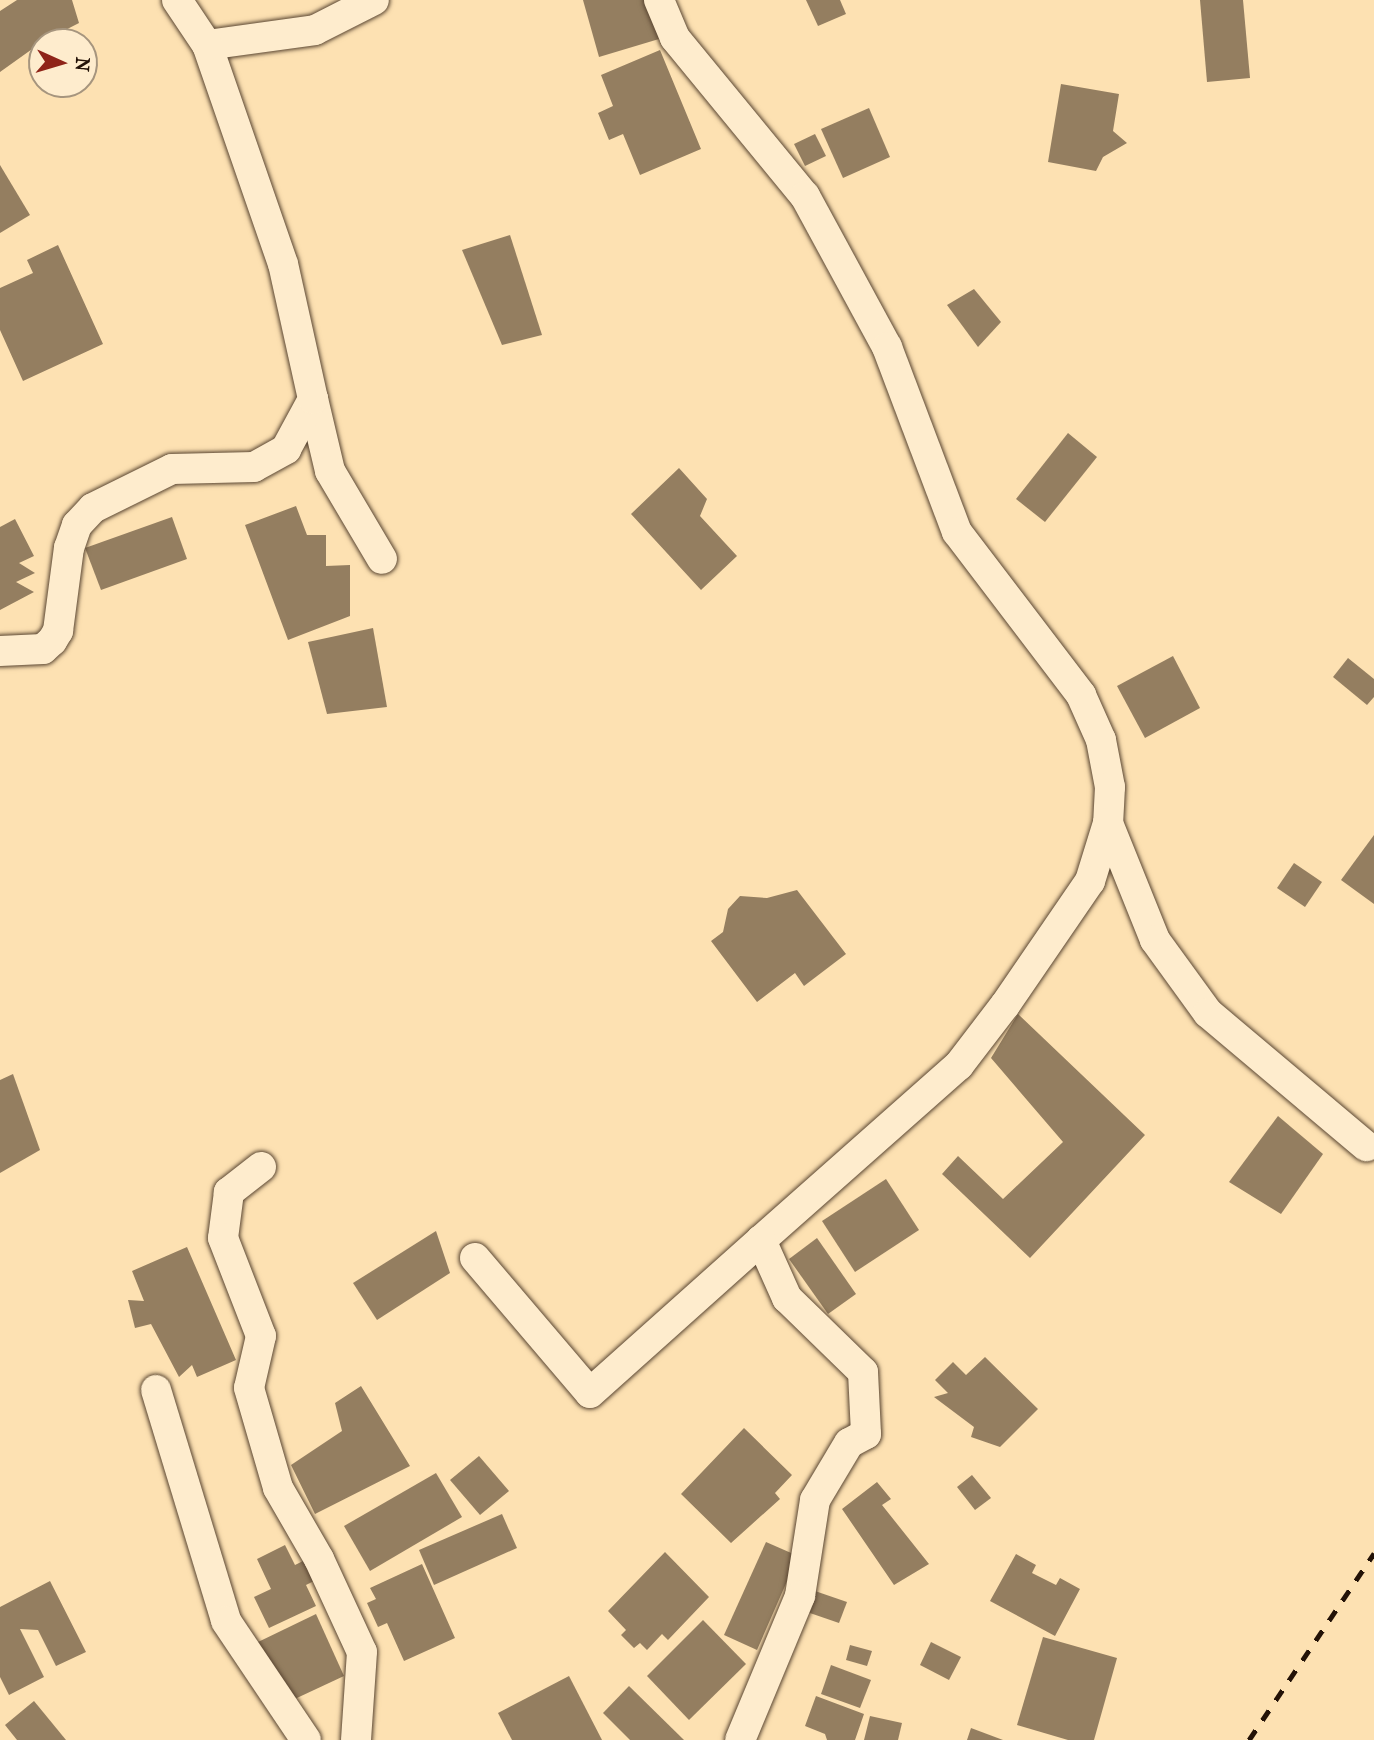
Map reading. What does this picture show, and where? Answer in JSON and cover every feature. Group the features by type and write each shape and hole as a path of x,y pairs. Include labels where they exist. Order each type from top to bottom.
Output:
{"street":[{"path":"177,0 207,45 283,264 330,471 382,559"},
{"path":"207,45 315,30 374,0"},
{"path":"475,1258 590,1393 958,1065 1090,881 1108,823 1110,787 1101,740 1081,695 957,531 887,347 805,196 675,38 659,0"},
{"path":"0,651 43,649 52,641 58,631 69,548 77,525 93,508 172,469 254,467 286,449 313,399"},
{"path":"1108,823 1155,940 1209,1013 1366,1146"},
{"path":"261,1167 229,1192 223,1238 261,1336 250,1388 278,1488 319,1559 362,1652 356,1740"},
{"path":"740,1740 800,1596 815,1500 849,1443 866,1434 863,1373 787,1298 761,1241"},
{"path":"156,1390 226,1621 306,1740"}],"building":[{"path":"17,0 72,0 79,23 69,28 28,28 28,52 0,72 0,11"},
{"path":"583,0 648,0 659,39 599,57"},
{"path":"806,0 840,0 846,14 818,26"},
{"path":"1200,0 1243,0 1250,78 1207,82"},
{"path":"660,50 701,149 640,175 623,134 609,140 598,113 613,106 601,75"},
{"path":"1061,84 1119,94 1113,131 1127,143 1103,157 1096,171 1048,162"},
{"path":"869,108 890,157 843,178 821,129"},
{"path":"815,134 826,156 805,166 794,144"},
{"path":"0,165 30,215 0,233"},
{"path":"510,235 542,335 502,345 462,250"},
{"path":"58,245 103,344 23,381 0,330 0,288 33,273 27,260"},
{"path":"974,289 1001,322 978,347 947,305"},
{"path":"1068,433 1097,457 1045,522 1016,499"},
{"path":"679,468 707,499 700,516 737,556 701,590 631,514"},
{"path":"296,506 307,535 326,535 326,566 350,565 350,616 288,640 245,525"},
{"path":"172,517 187,559 101,590 85,548"},
{"path":"15,519 34,556 19,563 35,573 16,582 34,592 0,610 0,527"},
{"path":"373,628 387,707 327,714 308,642"},
{"path":"1173,656 1200,708 1145,738 1117,686"},
{"path":"1348,658 1374,679 1374,697 1367,705 1333,677"},
{"path":"1374,835 1374,904 1341,880"},
{"path":"1294,863 1322,882 1305,907 1277,888"},
{"path":"797,890 846,954 804,986 795,973 757,1002 711,941 723,932 728,909 740,896 767,898"},
{"path":"1018,1014 1145,1135 1030,1258 942,1174 958,1156 1003,1199 1063,1142 991,1058"},
{"path":"13,1074 40,1150 0,1173 0,1080"},
{"path":"1278,1116 1323,1154 1281,1214 1229,1182"},
{"path":"886,1179 919,1230 855,1272 822,1221"},
{"path":"436,1231 450,1273 377,1320 353,1283"},
{"path":"817,1238 856,1294 828,1314 789,1259"},
{"path":"187,1247 236,1360 197,1377 192,1365 179,1377 151,1324 135,1328 128,1300 144,1301 132,1271"},
{"path":"985,1357 1038,1409 1000,1447 971,1437 974,1427 934,1397 948,1393 935,1380 953,1362 966,1375"},
{"path":"361,1386 410,1466 315,1514 291,1465 342,1431 335,1403"},
{"path":"744,1428 792,1475 775,1493 780,1499 731,1543 681,1494"},
{"path":"479,1456 509,1491 480,1515 450,1480"},
{"path":"436,1473 462,1517 370,1571 344,1526"},
{"path":"972,1475 991,1498 975,1510 957,1487"},
{"path":"877,1482 891,1499 882,1505 929,1564 894,1585 842,1509"},
{"path":"502,1514 517,1548 434,1585 419,1550"},
{"path":"766,1542 798,1556 757,1650 724,1635"},
{"path":"285,1545 295,1565 307,1559 318,1579 306,1585 316,1606 269,1628 254,1597 271,1589 257,1559"},
{"path":"665,1552 709,1597 668,1640 662,1634 647,1650 640,1643 634,1648 621,1635 626,1630 608,1611"},
{"path":"1016,1554 1036,1565 1032,1573 1056,1585 1060,1578 1080,1589 1055,1636 990,1601"},
{"path":"422,1564 455,1638 404,1661 387,1623 378,1627 367,1603 376,1599 370,1588"},
{"path":"50,1581 86,1652 56,1666 38,1630 20,1629 44,1677 9,1695 0,1677 0,1607"},
{"path":"815,1591 847,1602 839,1623 807,1612"},
{"path":"316,1614 344,1676 284,1704 256,1643"},
{"path":"703,1620 746,1664 689,1720 647,1676"},
{"path":"1043,1637 1117,1658 1094,1740 1068,1740 1017,1725"},
{"path":"931,1642 961,1657 949,1680 920,1665"},
{"path":"850,1645 872,1651 867,1666 846,1660"},
{"path":"831,1665 871,1680 860,1708 821,1694"},
{"path":"569,1676 602,1740 512,1740 498,1713"},
{"path":"629,1686 684,1740 630,1740 603,1713"},
{"path":"816,1696 864,1714 855,1740 827,1740 825,1734 805,1726"},
{"path":"34,1701 66,1740 17,1740 5,1725"},
{"path":"870,1716 902,1723 898,1740 864,1740"},
{"path":"971,1728 1003,1740 967,1740"}],"railway":[{"path":"1249,1740 1374,1553"}]}
